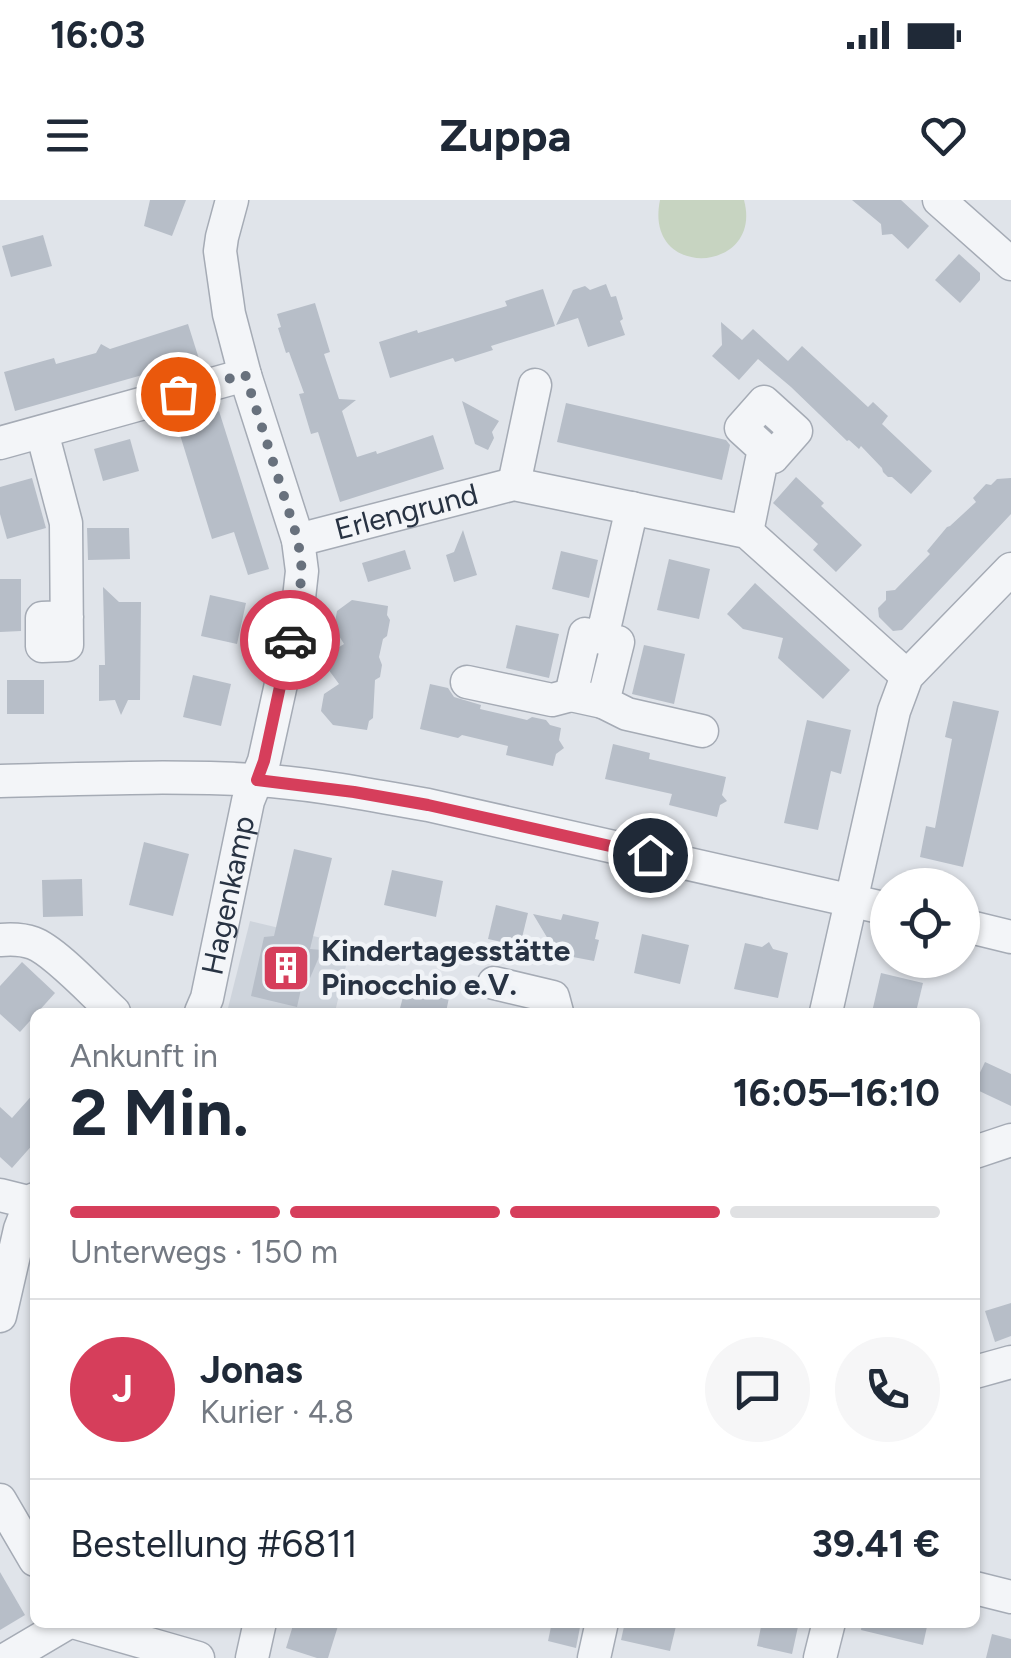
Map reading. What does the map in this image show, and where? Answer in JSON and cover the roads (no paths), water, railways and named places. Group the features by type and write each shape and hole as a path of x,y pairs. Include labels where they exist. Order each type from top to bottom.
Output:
{"street":[{"name":"Erlengrund","path":"232,200 220,250 230,314 298,540 302,571 298,606 257,780"},
{"path":"939,200 1011,264"},
{"path":"0,443 245,374"},
{"name":"Erlengrund","path":"514,484 534,385"},
{"path":"42,432 66,523 67,617"},
{"path":"764,449 747,532 907,676"},
{"name":"Erlengrund","path":"298,540 514,484 747,532"},
{"path":"602,638 632,508"},
{"path":"827,1008 894,711 907,676 1010,572"},
{"path":"571,695 585,634 618,642 604,702"},
{"path":"466,682 552,700 571,695 604,702 627,714 702,731"},
{"path":"0,782 176,777 257,780 354,792 428,805 870,905"},
{"name":"Hagenkamp","path":"203,1008 248,801 257,780"},
{"path":"980,929 1011,936"},
{"path":"0,940 35,944 110,1008"},
{"path":"494,982 553,997 557,1008"},
{"path":"980,1150 1011,1140"},
{"path":"0,1316 20,1229 22,1199"},
{"path":"980,1371 1011,1362"},
{"path":"0,1500 30,1551"},
{"path":"980,1589 1011,1597"},
{"path":"8,1658 60,1628"},
{"path":"92,1628 198,1658"},
{"path":"252,1658 259,1628"},
{"path":"594,1658 601,1628"},
{"path":"820,1658 828,1628"}],"place":[{"name":"Kindertagesstätte Pinocchio e.V.","path":"286,968"}]}
